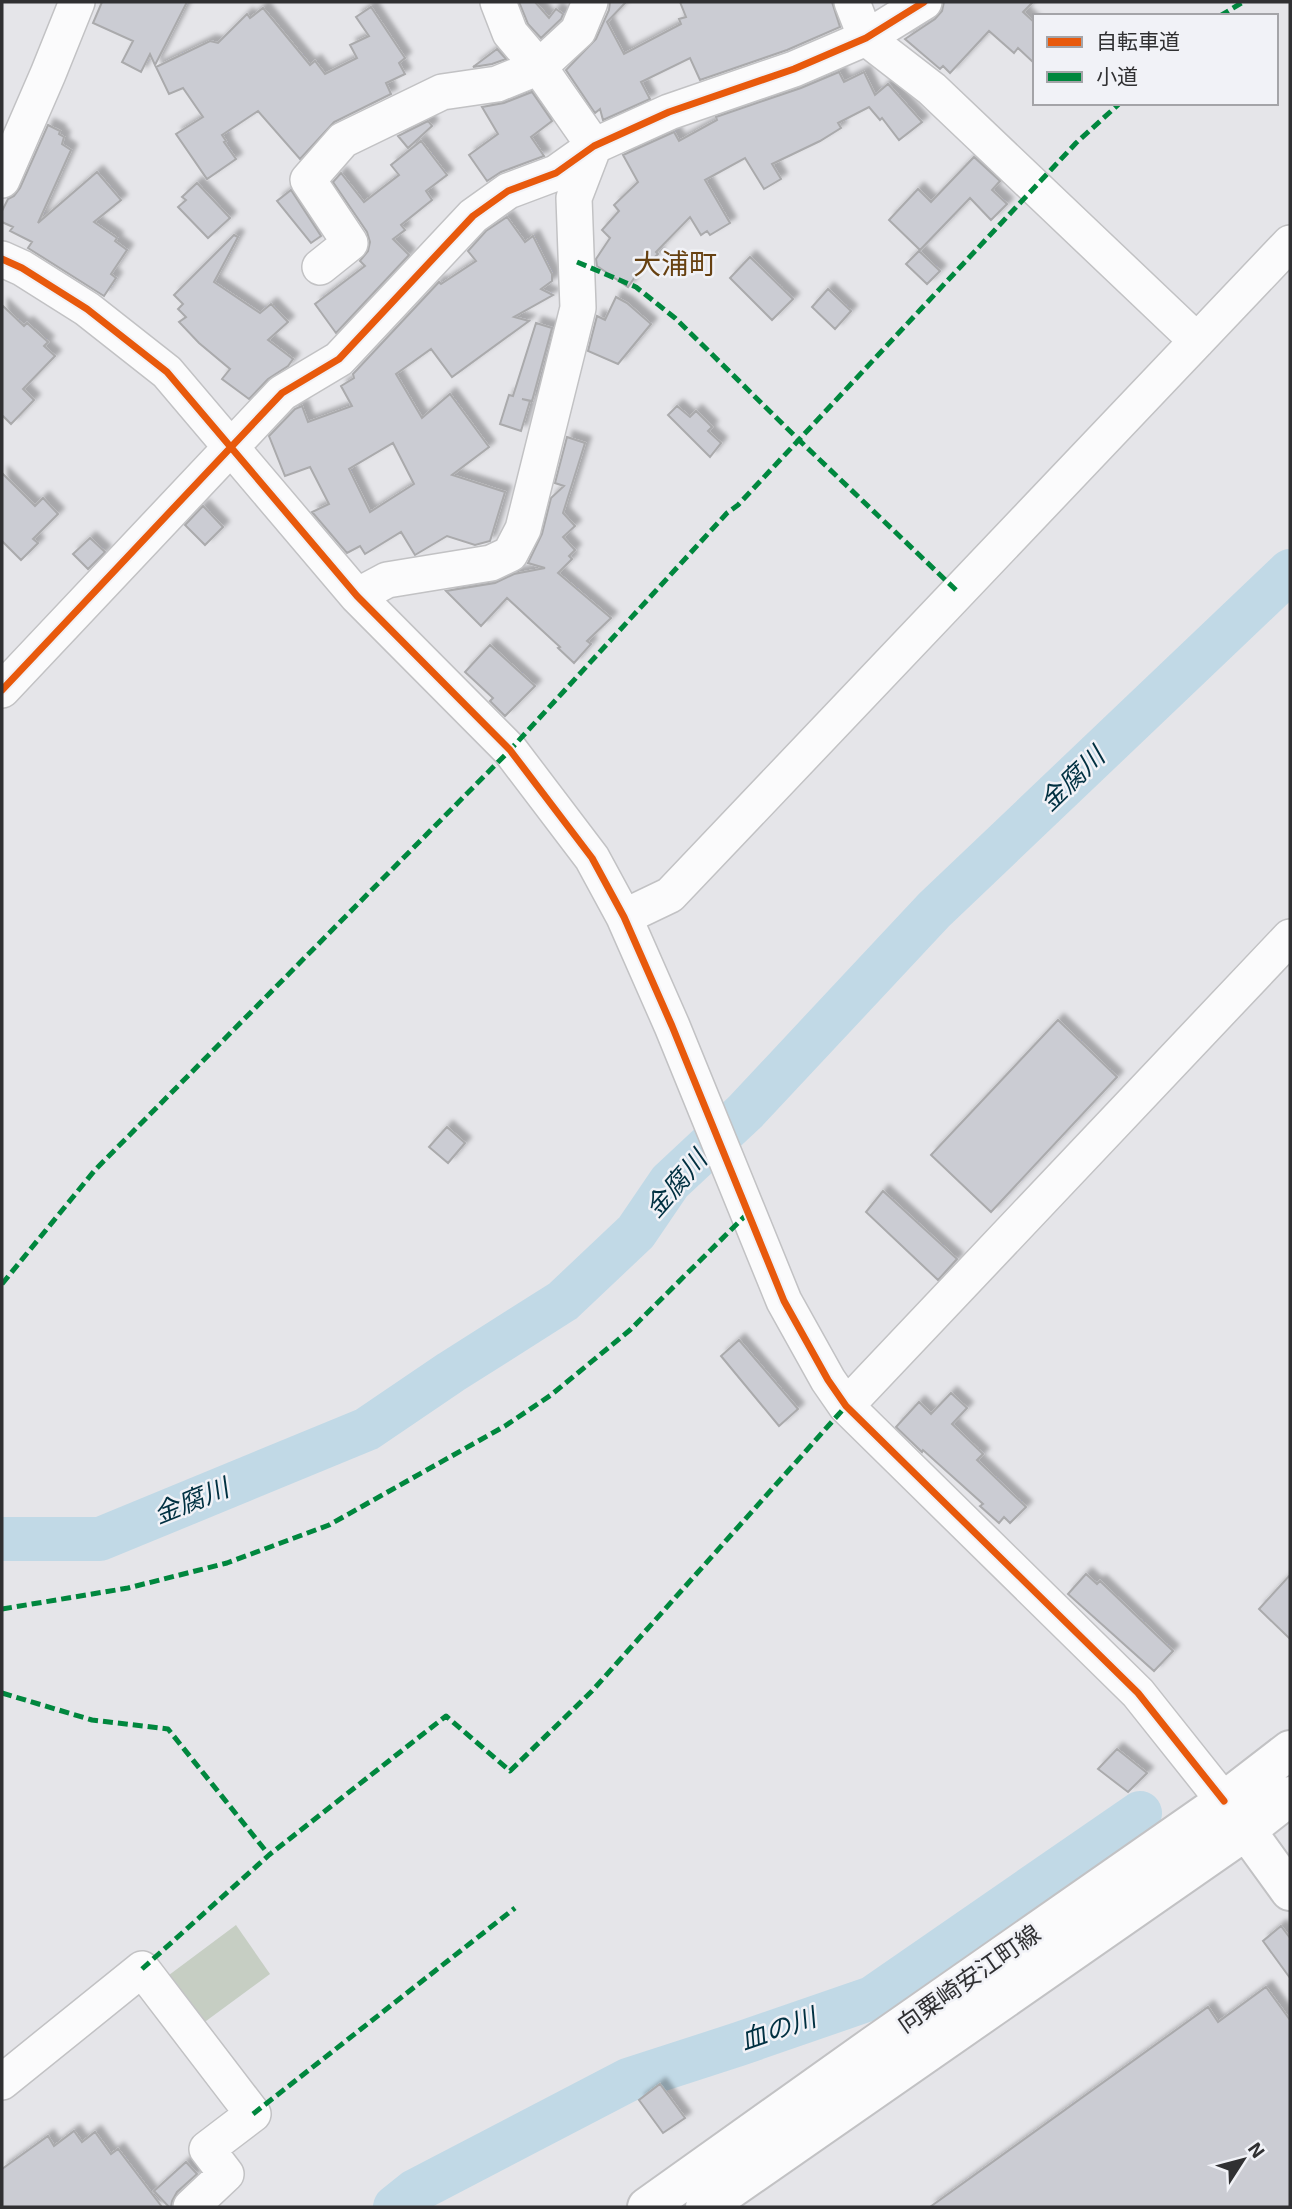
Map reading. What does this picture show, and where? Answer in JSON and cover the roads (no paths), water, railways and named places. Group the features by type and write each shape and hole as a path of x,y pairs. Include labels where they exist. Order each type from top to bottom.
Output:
{"main road":[{"name":"向粟崎安江町線","path":"705,2207 1236,1816 1290,1750"},
{"name":"向粟崎安江町線","path":"647,2207 873,2046 1236,1816 1290,1796"},
{"path":"1236,1816 1290,1891"}],"street":[{"path":"2,180 77,2"},
{"path":"498,2 510,33 539,67 594,146"},
{"path":"320,267 350,243 307,180 343,140 442,92 497,84 539,67 578,31 590,2"},
{"path":"852,2 866,38 932,89 1197,341"},
{"path":"2,690 282,393 338,359 473,216 508,191 556,173 594,146 669,112 794,69 866,38 924,2"},
{"path":"357,596 387,580 491,563 510,554 523,529 578,308 574,198 594,146"},
{"path":"624,917 670,895 1290,243"},
{"path":"2,259 22,268 87,309 167,372 357,596 510,750 592,858 624,917 784,1301 828,1380 846,1406 1138,1693 1236,1816"},
{"path":"846,1406 1290,937"},
{"path":"2,2082 142,1969 253,2114 207,2149 226,2175 191,2207"}],"waterway":[{"name":"金腐川","path":"2,1539 100,1539 367,1429 563,1301 636,1232 670,1182 745,1112 934,910 1290,571"},
{"name":"血の川","path":"395,2207 415,2191 628,2080 872,1998 1140,1813"}],"district":[{"name":"大浦町","path":"675,264"}]}
